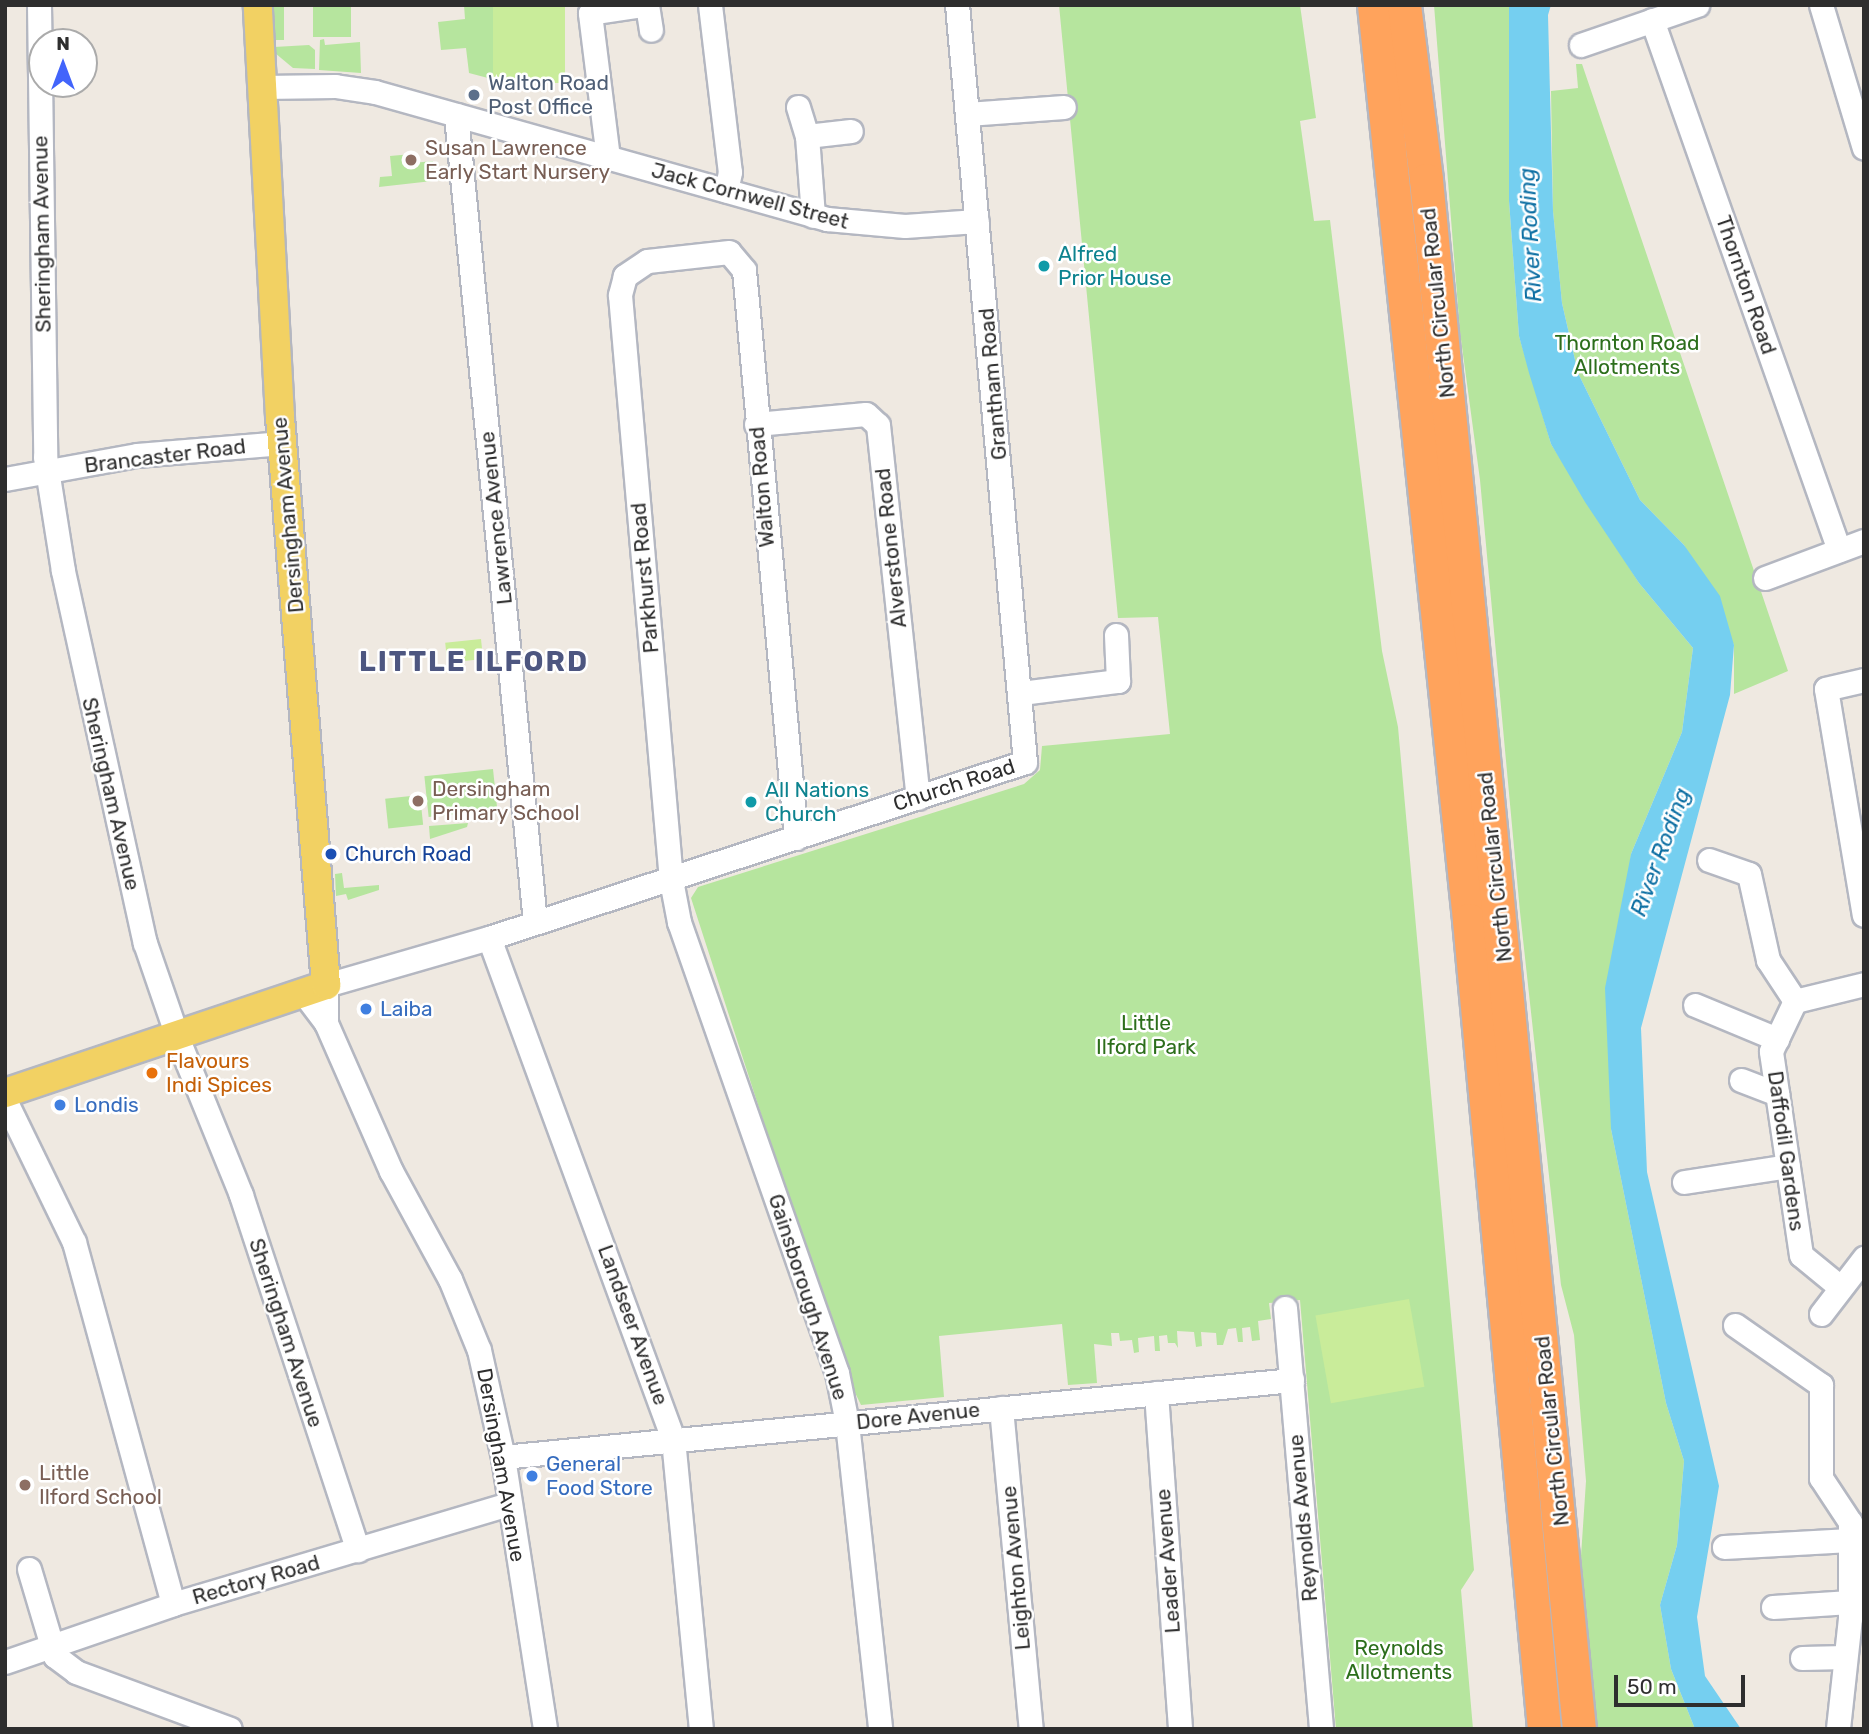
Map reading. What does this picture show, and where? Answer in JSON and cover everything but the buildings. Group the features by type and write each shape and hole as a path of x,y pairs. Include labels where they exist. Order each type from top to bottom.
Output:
{"highway":[{"path":"1364,5 1381,88"},
{"name":"North Circular Road","path":"1374,5 1469,920 1544,1729"},
{"name":"North Circular Road","path":"1404,5 1426,180 1579,1729"},
{"path":"1421,5 1426,180"}],"main road":[{"name":"Dersingham Avenue","path":"258,5 314,988"},
{"name":"Church Road","path":"5,1093 314,988"}],"street":[{"name":"Sheringham Avenue","path":"39,5 47,471 63,571 145,943 176,1033 241,1195 358,1550"},
{"path":"608,158 590,13 645,5 651,30"},
{"path":"710,5 730,172 726,191"},
{"name":"Grantham Road","path":"957,5 1021,693 1024,762"},
{"path":"1581,45 1697,5"},
{"path":"1821,5 1864,148"},
{"name":"Thornton Road","path":"1652,20 1839,550"},
{"name":"Jack Cornwell Street","path":"262,87 335,86 375,92 813,216 887,226 977,221"},
{"path":"798,107 807,136 813,216"},
{"path":"967,114 1064,107"},
{"name":"Lawrence Avenue","path":"456,115 535,922"},
{"path":"807,136 851,131"},
{"name":"Walton Road","path":"625,276 647,261 720,252 736,256 745,280 756,424 796,838"},
{"name":"Parkhurst Road","path":"625,276 620,295 671,880"},
{"name":"Alverstone Road","path":"756,424 866,414 878,425 918,798"},
{"name":"Brancaster Road","path":"5,479 137,455 283,443"},
{"path":"1765,578 1864,541"},
{"path":"1021,693 1118,681 1116,635"},
{"path":"1864,680 1826,689 1856,832 1864,915"},
{"name":"Church Road","path":"314,988 489,938 1024,762"},
{"path":"1709,860 1749,874 1768,960 1795,1002 1864,984"},
{"name":"Gainsborough Avenue","path":"671,880 679,922 837,1373 848,1423 880,1729"},
{"name":"Landseer Avenue","path":"489,938 673,1440 701,1729"},
{"name":"Dersingham Avenue","path":"314,988 326,1023 391,1171 450,1279 480,1350 503,1457 508,1504 540,1676 545,1729"},
{"name":"Daffodil Gardens","path":"1795,1002 1771,1051 1801,1255 1840,1287"},
{"path":"1695,1005 1777,1039"},
{"path":"1741,1080 1777,1094"},
{"path":"5,1100 75,1242 173,1605"},
{"path":"1684,1182 1788,1166"},
{"path":"1821,1314 1864,1258"},
{"name":"Reynolds Avenue","path":"1285,1308 1321,1729"},
{"path":"1735,1325 1821,1385 1821,1478 1854,1528 1854,1613 1845,1657 1838,1729"},
{"name":"Dore Avenue","path":"503,1457 1292,1380"},
{"name":"Leader Avenue","path":"1156,1393 1180,1729"},
{"name":"Leighton Avenue","path":"1002,1408 1031,1729"},
{"name":"Rectory Road","path":"5,1662 173,1605 508,1504"},
{"path":"1724,1548 1854,1528"},
{"path":"30,1569 51,1647 76,1672 230,1729"},
{"path":"1773,1607 1854,1613"},
{"path":"1802,1658 1845,1657"}],"green space":[{"path":"271,5 284,5 284,40 271,40"},
{"path":"313,5 351,5 351,37 313,37"},
{"path":"464,5 493,5 503,82 469,73 466,48 441,50 438,22 465,19"},
{"path":"493,5 565,5 565,83 493,83"},
{"name":"Little Ilford Park","path":"1059,5 1300,5 1316,118 1300,121 1314,221 1330,220 1382,651 1398,727 1474,1570 1461,1590 1473,1729 1336,1729 1300,1300 1269,1303 1271,1319 1258,1321 1260,1340 1252,1341 1250,1327 1242,1328 1243,1342 1238,1342 1236,1328 1228,1329 1223,1345 1217,1345 1216,1333 1201,1332 1202,1346 1196,1347 1194,1332 1177,1331 1178,1348 1175,1343 1168,1343 1167,1335 1159,1336 1160,1351 1155,1351 1154,1336 1138,1338 1139,1352 1134,1353 1132,1340 1120,1341 1119,1333 1111,1333 1112,1346 1094,1344 1097,1383 1068,1385 1062,1324 939,1336 944,1397 861,1405 844,1370 691,898 698,887 1024,784 1040,770 1042,746 1170,734 1158,617 1118,618"},
{"path":"1434,5 1511,5 1509,201 1519,336 1551,444 1639,583 1693,648 1682,732 1631,854 1611,1129 1666,1403 1684,1461 1677,1545 1660,1605 1671,1669 1695,1729 1596,1729 1581,1556 1586,1481 1574,1335 1561,1285 1520,912 1480,480 1460,332"},
{"path":"324,39 325,45 360,42 361,73 319,70 320,40"},
{"path":"309,45 315,50 315,69 293,68 275,53 274,47"},
{"name":"Thornton Road Allotments","path":"1576,64 1582,64 1788,671 1734,694 1734,645 1684,545 1640,500 1578,373 1562,303 1553,211 1551,91 1578,88"},
{"path":"412,154 413,163 433,161 434,173 440,173 441,180 379,187 380,177 392,176 390,156"},
{"path":"481,639 483,659 447,663 445,643"},
{"path":"493,769 497,810 429,817 424,776"},
{"path":"420,795 423,825 388,828 385,799"},
{"path":"468,823 467,827 430,839 429,826"},
{"path":"342,873 344,888 379,885 379,890 348,900 346,894 336,896 335,874"},
{"path":"1409,1299 1424,1387 1331,1403 1315,1315"}],"water":[{"name":"River Roding","path":"1509,5 1551,5 1548,15 1553,211 1562,303 1578,373 1640,500 1684,545 1720,596 1734,645 1730,695 1641,1028 1647,1172 1719,1486 1697,1617 1705,1676 1741,1729 1695,1729 1671,1669 1660,1605 1677,1545 1684,1461 1666,1403 1611,1129 1605,988 1631,854 1682,732 1693,648 1639,583 1585,502 1551,444 1529,373 1519,336 1509,201"}],"place":[{"name":"Walton Road Post Office","path":"474,95"},
{"name":"Susan Lawrence Early Start Nursery","path":"411,160"},
{"name":"Alfred Prior House","path":"1044,266"},
{"name":"Dersingham Primary School","path":"418,801"},
{"name":"All Nations Church","path":"751,802"},
{"name":"Church Road","path":"331,854"},
{"name":"Laiba","path":"366,1009"},
{"name":"Flavours Indi Spices","path":"152,1073"},
{"name":"Londis","path":"60,1105"},
{"name":"General Food Store","path":"532,1476"},
{"name":"Little Ilford School","path":"25,1485"}],"district":[{"name":"LITTLE ILFORD","path":"474,662"}],"park label":[{"name":"Reynolds Allotments","path":"1399,1660"}]}
